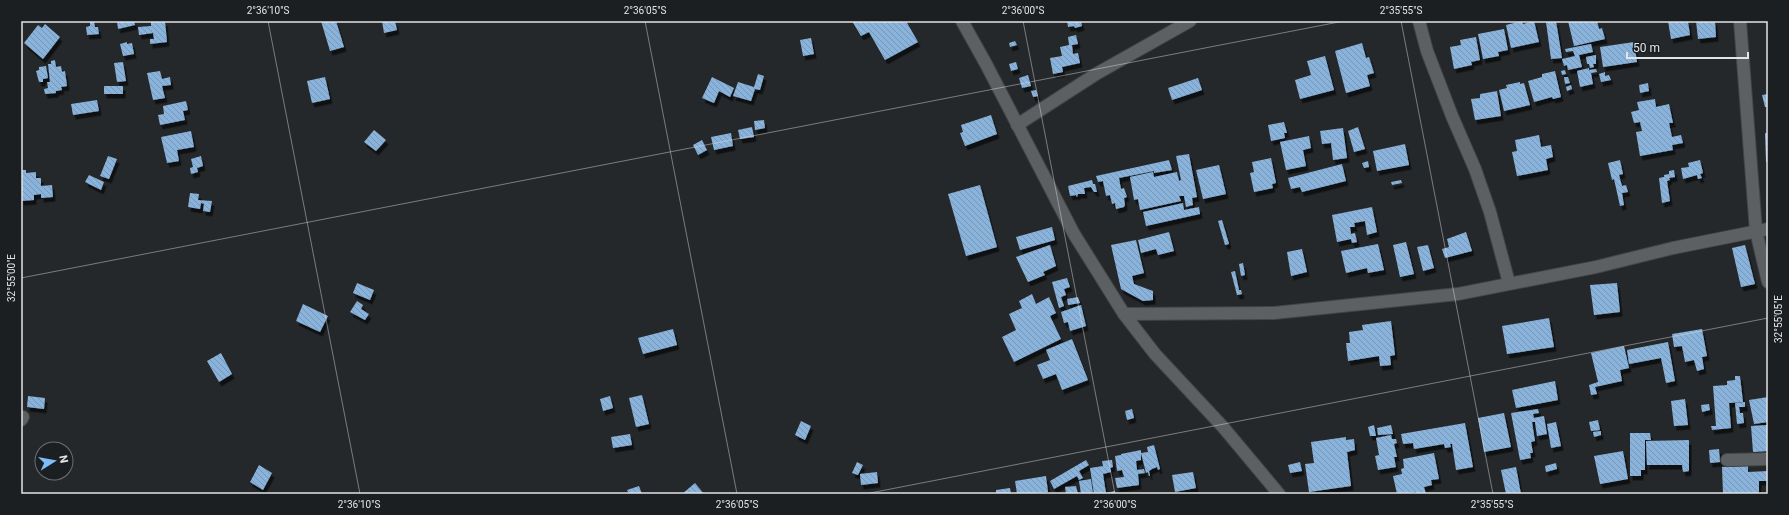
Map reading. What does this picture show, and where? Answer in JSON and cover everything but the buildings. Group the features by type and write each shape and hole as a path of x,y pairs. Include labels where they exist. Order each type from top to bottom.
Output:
{"street":[{"path":"962,21 986,64 1074,234 1124,314 1156,354 1223,427 1279,494"},
{"path":"1017,125 1096,74 1190,21"},
{"path":"1419,21 1427,51 1452,116 1475,169 1490,212 1509,283"},
{"path":"1740,21 1768,282"},
{"path":"1124,314 1274,312 1458,294 1596,267 1673,248 1762,230"},
{"path":"1727,460 1768,459"}]}
